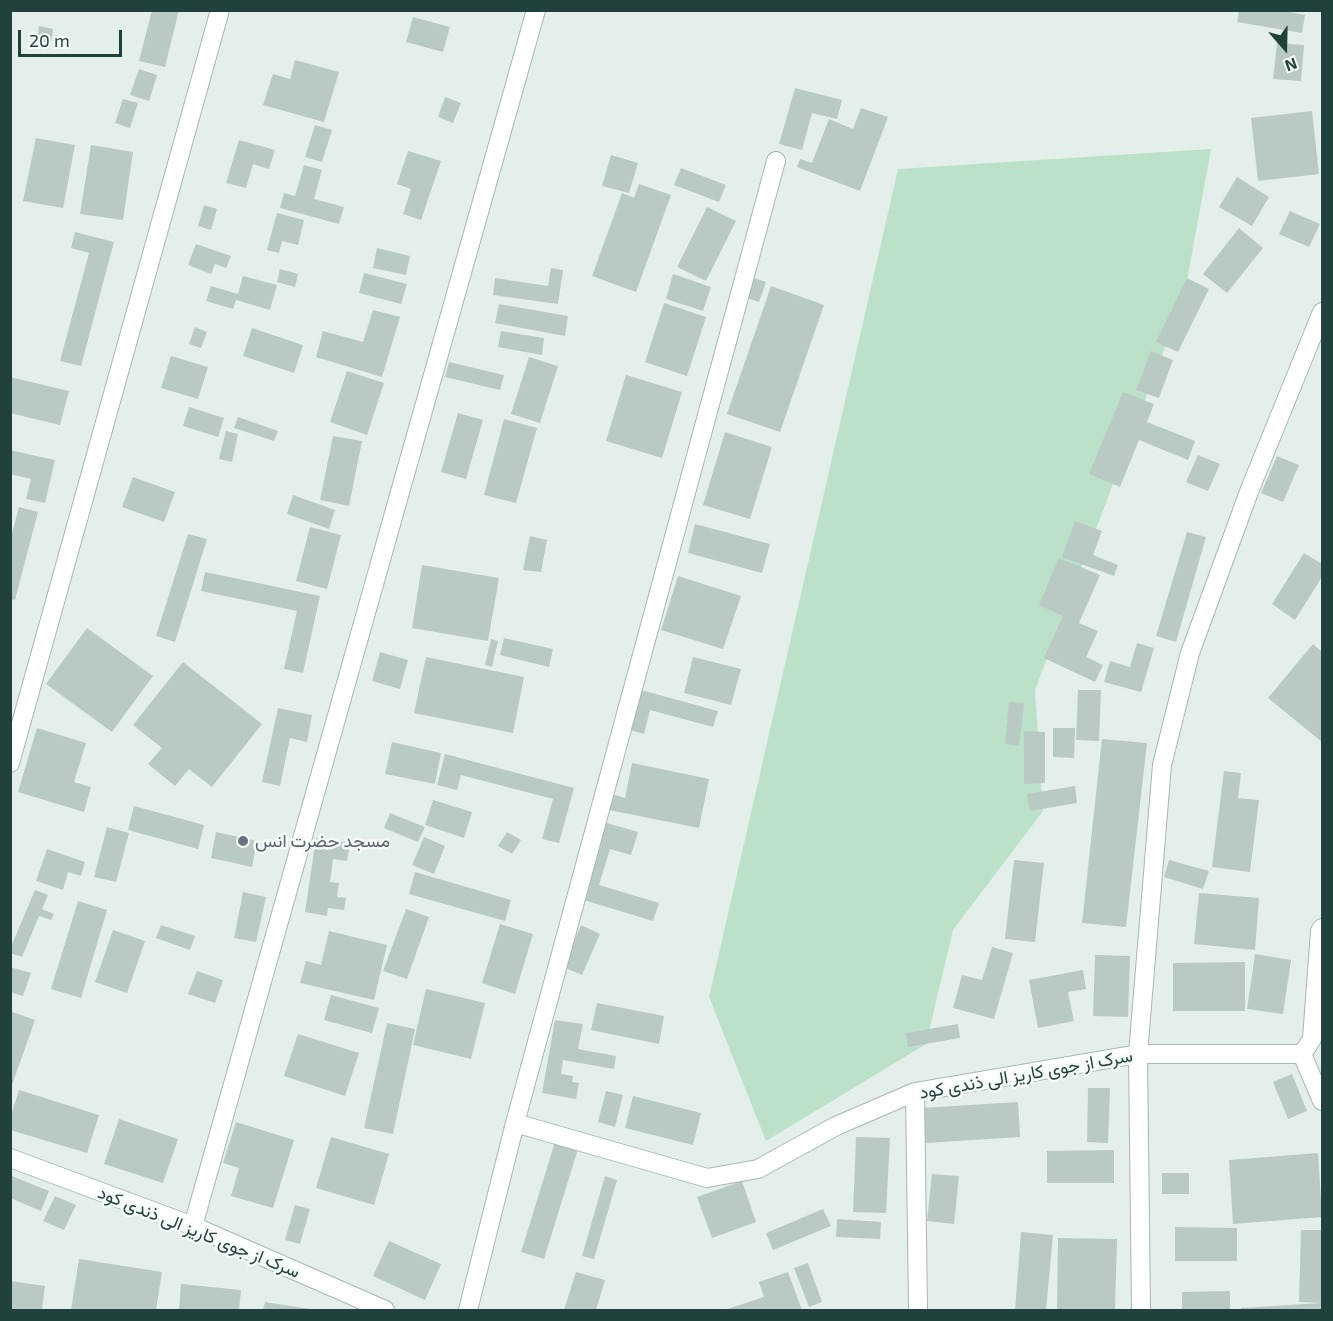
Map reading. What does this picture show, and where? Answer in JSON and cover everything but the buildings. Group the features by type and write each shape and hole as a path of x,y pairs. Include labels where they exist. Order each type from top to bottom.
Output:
{"street":[{"path":"10,763 220,10"},
{"path":"193,1226 536,10"},
{"path":"468,1311 515,1123 776,161"},
{"path":"1141,1311 1137,1054 1162,765 1190,653 1250,489 1323,312"},
{"path":"1323,928 1320,932 1312,1039 1302,1054 1323,1101"},
{"name":"سرک از جوی کاریز الی ذندی کود","path":"515,1123 707,1178 758,1169 836,1126 915,1092 1137,1054 1302,1054"},
{"path":"915,1092 918,1311"},
{"name":"سرک از جوی کاریز الی ذندی کود","path":"10,1158 193,1226 386,1311"}],"green space":[{"path":"1211,149 1184,297 1035,690 1043,811 953,930 926,1044 766,1141 709,997 898,169"}],"place":[{"name":"مسجد حضرت انس","path":"243,841"}]}
